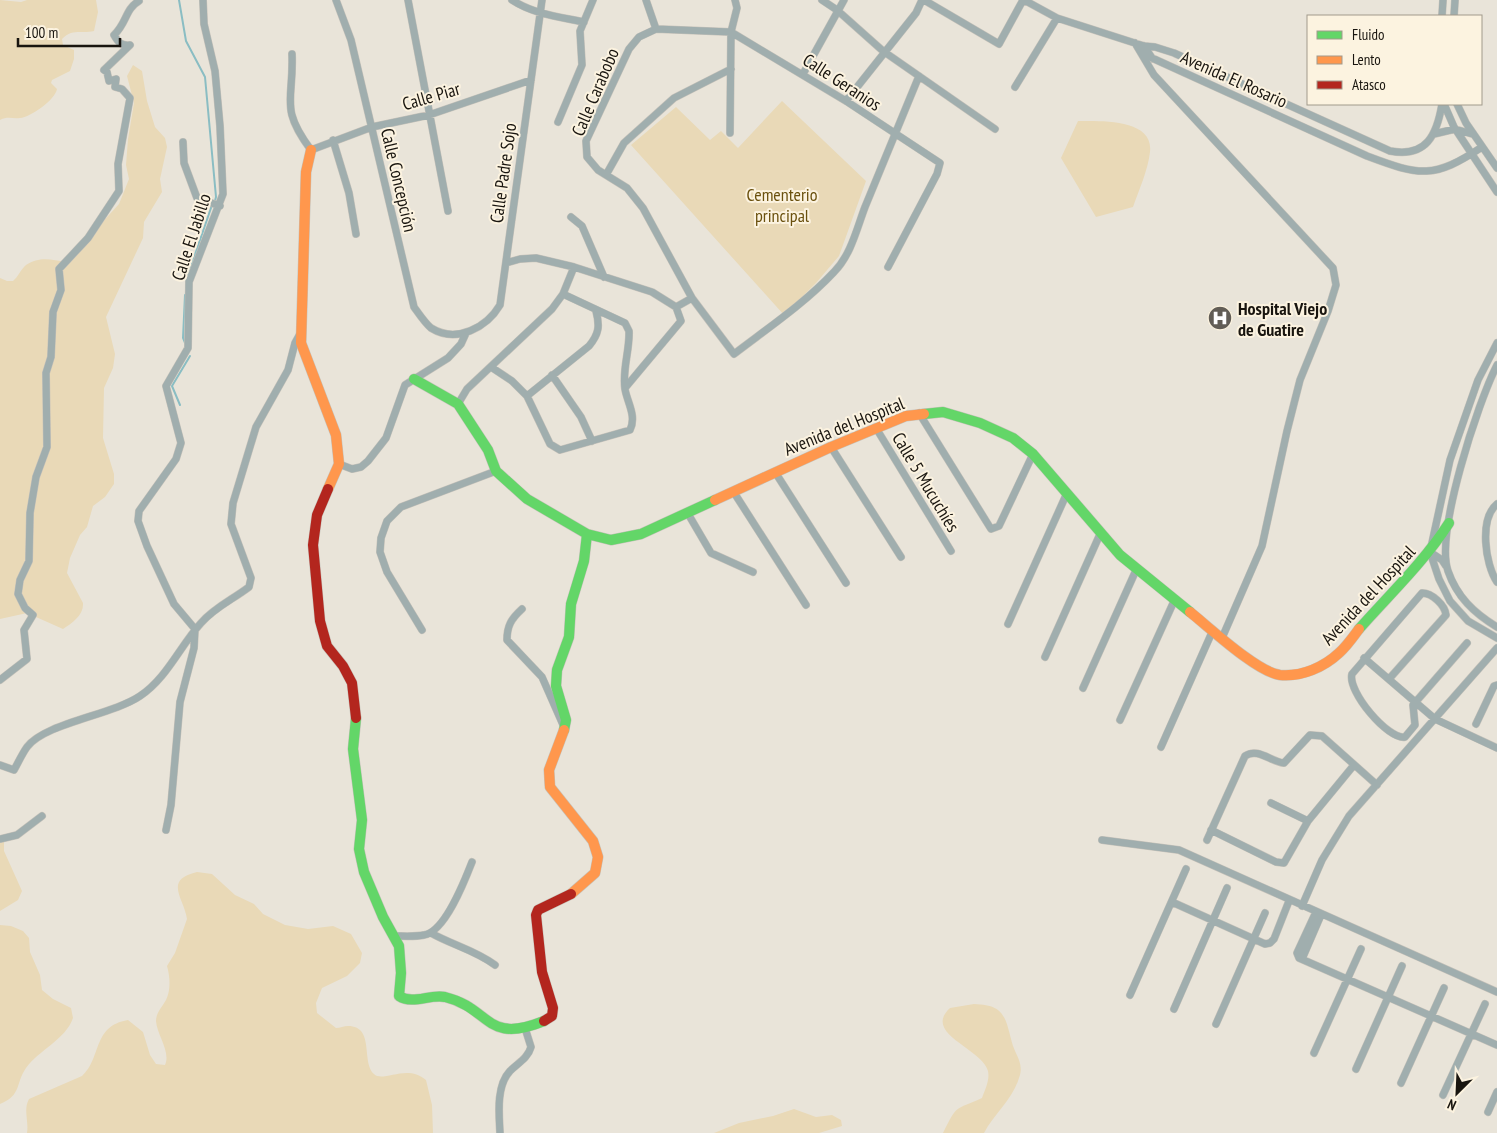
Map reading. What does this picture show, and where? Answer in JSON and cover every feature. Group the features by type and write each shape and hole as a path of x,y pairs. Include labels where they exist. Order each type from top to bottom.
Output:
{"street":[{"name":"Calle El Jabillo","path":"196,629 174,604 147,546 138,521 139,511 176,460 181,443 166,386 188,348 189,282 223,194 215,72 204,24 203,0"},
{"name":"Calle Concepción","path":"336,0 351,40 414,307 430,327 446,334 466,333"},
{"path":"408,0 448,211"},
{"path":"512,0 520,6 584,22"},
{"name":"Calle Padre Sojo","path":"466,333 484,325 494,316 500,305 542,0"},
{"path":"558,122 582,65 580,30 593,0"},
{"path":"646,0 656,29 732,32"},
{"path":"730,134 732,32 737,8 735,0"},
{"path":"822,0 837,10 884,52 995,129"},
{"path":"803,74 844,0"},
{"path":"846,101 916,12 923,0 999,44 1023,0"},
{"name":"Avenida El Rosario","path":"1023,0 1057,18 1144,46 1174,53 1390,151 1410,152 1424,146 1434,134 1455,129"},
{"path":"1442,15 1443,0"},
{"path":"1454,15 1455,0"},
{"path":"0,680 27,658 24,630 33,615 25,608 18,594 20,580 29,562 30,513 36,477 47,447 46,373 51,357 53,312 61,290 59,269 88,238 119,190 118,164 130,98 122,89 115,87 116,79 109,81 107,72 104,70 130,45 124,46 118,42 114,34 123,27 128,11 139,1"},
{"path":"1015,87 1057,18"},
{"name":"Calle Carabobo","path":"656,29 639,37 629,49 586,141 587,157 598,170 627,188 643,208 692,298 734,354 780,319 835,271 846,255 894,135"},
{"name":"Calle Geranios","path":"732,32 803,74 846,101 894,135 936,159 940,168 888,267"},
{"path":"1135,43 1154,75 1333,268 1336,285 1328,311 1300,380 1286,431 1262,546 1222,638"},
{"name":"Avenida El Rosario","path":"1144,46 1152,58 1367,156 1401,169 1430,172 1453,164 1482,146"},
{"path":"292,54 290,115 296,131 310,150 306,172 301,343 336,434 339,464 317,515 313,545 320,621 327,646 343,666 352,684 356,718 353,749 362,820 359,849 364,872 398,946 401,973 399,996 401,999 444,997 461,1004 495,1027 514,1031 551,1018 553,1014 542,972 536,913 568,897 594,873 598,857 593,841 550,787 549,770 565,730 566,720 556,686 557,670 569,637 571,604 584,561 587,534"},
{"path":"606,175 624,143 674,98 731,69"},
{"path":"894,135 918,76"},
{"name":"Calle Piar","path":"310,150 372,127 429,115 531,80"},
{"path":"1434,134 1443,105"},
{"path":"1443,105 1455,129 1497,192"},
{"path":"1458,105 1475,136 1497,168"},
{"path":"1455,129 1468,131 1475,136"},
{"path":"333,140 349,193 356,234"},
{"path":"183,142 184,163 197,198 219,205"},
{"path":"571,217 582,226 604,277"},
{"path":"506,263 520,259 536,258 574,267 652,292 676,307 681,321 625,388"},
{"path":"458,404 467,389 552,309 563,294 574,267"},
{"path":"491,367 512,381 527,396 552,447 560,450 630,430 632,412 625,388 629,331 625,323 563,294"},
{"path":"676,307 692,298"},
{"path":"527,396 589,346 596,337 600,326 596,311"},
{"path":"0,764 14,770 28,746 47,733 124,704 140,696 156,682 196,629 215,608 250,587 251,578 231,524 233,503 256,427 288,370 295,343 301,332"},
{"path":"339,464 352,469 361,467 368,461 386,438 405,385 448,358 461,344 466,333"},
{"path":"1497,343 1478,380 1450,460 1430,552 1450,601 1468,621 1497,638"},
{"path":"1497,365 1490,378 1464,457 1449,523 1446,550 1447,569 1457,594 1479,616 1497,627"},
{"path":"552,376 581,418 592,441"},
{"name":"Avenida del Hospital","path":"414,379 458,404 488,450 496,471 527,499 587,534 611,540 641,534 831,447 906,416 919,413 943,412 980,422 1013,438 1034,454 1120,555 1251,661 1279,675 1302,674 1322,666 1338,653 1414,566 1430,552 1449,523"},
{"path":"919,413 991,529 999,526 1034,454"},
{"name":"Calle 5 Mucuchíes","path":"876,428 951,551"},
{"path":"831,447 901,558"},
{"path":"422,630 387,572 380,552 381,538 388,521 401,507 496,471"},
{"path":"775,472 846,583"},
{"path":"733,491 806,605"},
{"path":"1008,624 1067,493"},
{"path":"1497,504 1488,517 1486,544 1490,571 1497,582"},
{"path":"687,512 711,553 753,572"},
{"path":"1045,657 1101,532"},
{"name":"Avenida del Hospital","path":"1430,552 1442,560 1447,569"},
{"path":"1083,688 1137,568"},
{"path":"1389,680 1444,619 1446,611 1434,598 1422,593 1352,674 1352,681 1367,711 1396,736 1405,737 1415,725 1412,708 1467,643"},
{"path":"1120,720 1175,599"},
{"path":"522,609 513,617 507,628 507,640 542,677 565,730"},
{"path":"166,830 171,805 180,702 194,648 196,629"},
{"path":"1161,747 1213,630"},
{"path":"1302,906 1332,841 1349,816 1497,648"},
{"path":"1364,658 1435,719 1497,748"},
{"path":"1476,724 1494,686 1497,685"},
{"path":"1207,840 1245,756 1250,753 1257,753 1284,763 1310,735 1316,734 1322,736 1377,784"},
{"path":"1211,830 1281,864 1287,861 1308,821 1354,765"},
{"path":"1271,803 1308,821"},
{"path":"0,839 18,835 42,816"},
{"path":"1102,840 1179,850 1318,914 1497,992"},
{"path":"393,936 426,936 431,933 454,904 472,862"},
{"path":"1130,995 1186,869"},
{"path":"1174,1008 1227,888"},
{"path":"1172,902 1265,944 1270,943 1274,939 1289,901"},
{"path":"1216,1024 1265,913"},
{"path":"1318,914 1302,959 1497,1044"},
{"path":"431,933 453,946 479,953 495,965"},
{"path":"1314,1053 1361,949"},
{"path":"1356,1069 1402,966"},
{"path":"1401,1083 1444,988"},
{"path":"1443,1095 1485,1004"},
{"path":"500,1133 502,1084 510,1071 529,1054 531,1047 524,1028"},
{"path":"1488,1112 1497,1092"}],"green space":[{"path":"0,0 21,2 27,0 96,0 98,12 94,31 73,32 62,39 63,45 74,50 74,59 70,71 52,80 51,83 57,89 52,98 30,115 0,120"},
{"path":"133,65 142,71 147,101 155,127 165,138 167,147 160,179 162,192 144,222 143,238 106,317 115,354 113,368 104,388 103,438 114,474 114,484 105,497 93,506 87,527 80,535 70,558 67,573 83,603 82,611 77,618 63,629 27,613 0,619 0,278 13,281 26,265 36,260 46,259 66,262 119,204 129,179 126,165 134,103 127,76"},
{"name":"Cementerio principal","path":"782,101 866,181 839,256 816,283 784,315 631,145 676,107 710,140 721,131 738,148"},
{"path":"1078,121 1111,122 1135,127 1149,141 1150,152 1147,166 1133,207 1096,217 1061,158"},
{"path":"0,838 4,842 4,851 22,891 18,900 0,911"},
{"path":"197,872 212,874 235,895 254,904 263,914 285,925 308,929 333,926 351,934 362,953 360,963 347,976 322,988 316,1003 317,1013 336,1028 348,1026 362,1032 365,1038 370,1068 374,1074 383,1076 411,1073 419,1075 426,1080 432,1105 433,1133 27,1133 26,1107 29,1099 82,1076 93,1060 103,1036 108,1029 117,1023 128,1020 143,1032 150,1055 156,1064 165,1065 165,1049 156,1018 169,992 167,966 175,953 187,919 178,891 178,885 187,875"},
{"path":"0,925 11,926 23,931 29,938 30,952 40,975 42,990 53,999 71,1008 73,1018 65,1032 26,1068 12,1097 0,1104"},
{"path":"974,1004 993,1007 1003,1015 1021,1069 1016,1086 1008,1100 984,1133 943,1133 951,1117 958,1109 982,1098 988,1081 988,1071 983,1063 976,1055 956,1041 943,1026 943,1017 950,1008"},
{"path":"794,1109 816,1117 832,1115 841,1120 842,1126 819,1133 714,1133 739,1123 773,1116"}],"waterway":[{"path":"179,0 186,41 205,77 215,201"},
{"path":"186,281 212,205"},
{"path":"185,295 183,338 185,343"},
{"path":"180,405 172,386 190,356"}],"traffic: fast":[{"path":"414,379 458,404 488,450 496,471 527,499 587,534 611,540 641,534 715,500"},
{"path":"924,414 943,412 980,423 1013,438 1033,454 1120,555 1190,612"},
{"path":"1359,629 1418,564 1449,523"},
{"path":"564,730 566,720 556,686 557,670 569,637 571,604 584,561 587,534"},
{"path":"356,718 353,749 362,820 359,849 364,872 383,917 399,946 401,973 399,996 410,1000 439,996 445,997 460,1002 499,1027 510,1029 544,1021"}],"traffic: slow":[{"path":"311,150 306,172 301,343 336,435 339,464 328,489"},
{"path":"715,500 831,447 906,416 924,414"},
{"path":"1190,612 1247,658 1270,672 1280,675 1304,673 1327,663 1342,650 1359,629"},
{"path":"564,730 549,770 550,787 593,841 598,857 595,873 571,894"}],"traffic: jam":[{"path":"328,489 317,515 313,545 320,621 327,646 343,666 352,683 356,718"},
{"path":"544,1021 552,1016 553,1008 542,972 536,915 538,910 571,894"}],"place":[{"name":"Hospital Viejo de Guatire","path":"1220,318"}]}
